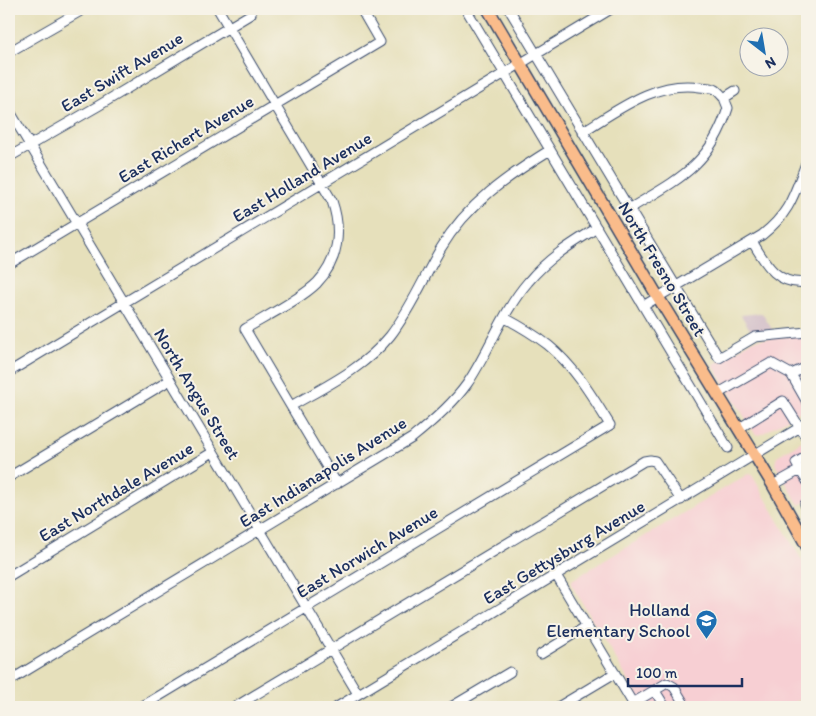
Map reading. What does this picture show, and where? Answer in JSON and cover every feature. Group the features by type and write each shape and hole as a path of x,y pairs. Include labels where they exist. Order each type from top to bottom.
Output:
{"main road":[{"name":"North Fresno Street","path":"488,9 658,297 773,485 807,546"}],"street":[{"path":"9,52 84,9"},
{"path":"218,9 332,201 338,217 339,234 337,241 328,268 316,283 302,294 245,329 337,484"},
{"name":"East Richert Avenue","path":"9,264 380,42 361,9"},
{"name":"North Fresno Street","path":"466,9 728,448"},
{"name":"North Fresno Street","path":"509,9 719,358 755,336 807,332"},
{"name":"East Holland Avenue","path":"9,372 611,9"},
{"name":"East Swift Avenue","path":"9,157 251,14"},
{"path":"582,132 630,102 674,86 695,86 715,89 724,98 728,108 722,127 711,147 696,165 676,181 629,209"},
{"path":"724,98 736,91"},
{"name":"North Angus Street","path":"9,110 358,694"},
{"path":"291,406 345,374 377,350 401,321 442,246 462,219 496,185 550,150"},
{"path":"643,306 752,241 774,225 785,212 793,198 807,161"},
{"name":"East Indianapolis Avenue","path":"9,681 412,438 431,423 466,385 526,283 543,265 564,248 597,228"},
{"path":"752,241 765,264 773,273 782,279 792,282 807,282"},
{"name":"East Norwich Avenue","path":"141,707 610,425 586,386 564,359 532,333 505,318"},
{"path":"717,394 771,363 791,374 806,397"},
{"path":"791,374 807,368"},
{"path":"9,476 170,380"},
{"path":"738,429 783,401 804,426 807,439"},
{"name":"East Gettysburg Avenue","path":"337,707 804,426"},
{"name":"East Northdale Avenue","path":"10,571 214,452"},
{"path":"807,456 796,463 807,481"},
{"path":"235,707 644,461 655,461 681,500"},
{"path":"773,485 800,470"},
{"path":"556,575 634,705 667,683 671,684 686,707"},
{"path":"541,654 587,626"},
{"path":"451,707 510,672"},
{"path":"558,707 615,673"},
{"path":"655,690 665,707"}],"shaded area":[{"path":"762,313 773,331 752,333 741,315"},
{"path":"807,334 807,407 760,435 755,434 713,365 754,340"},
{"path":"807,438 807,501 799,505 775,464 777,456"},
{"name":"Holland Elementary School","path":"748,474 752,475 807,569 807,695 787,707 644,707 571,584 572,580"}],"place":[{"name":"Holland Elementary School","path":"706,639"}]}
